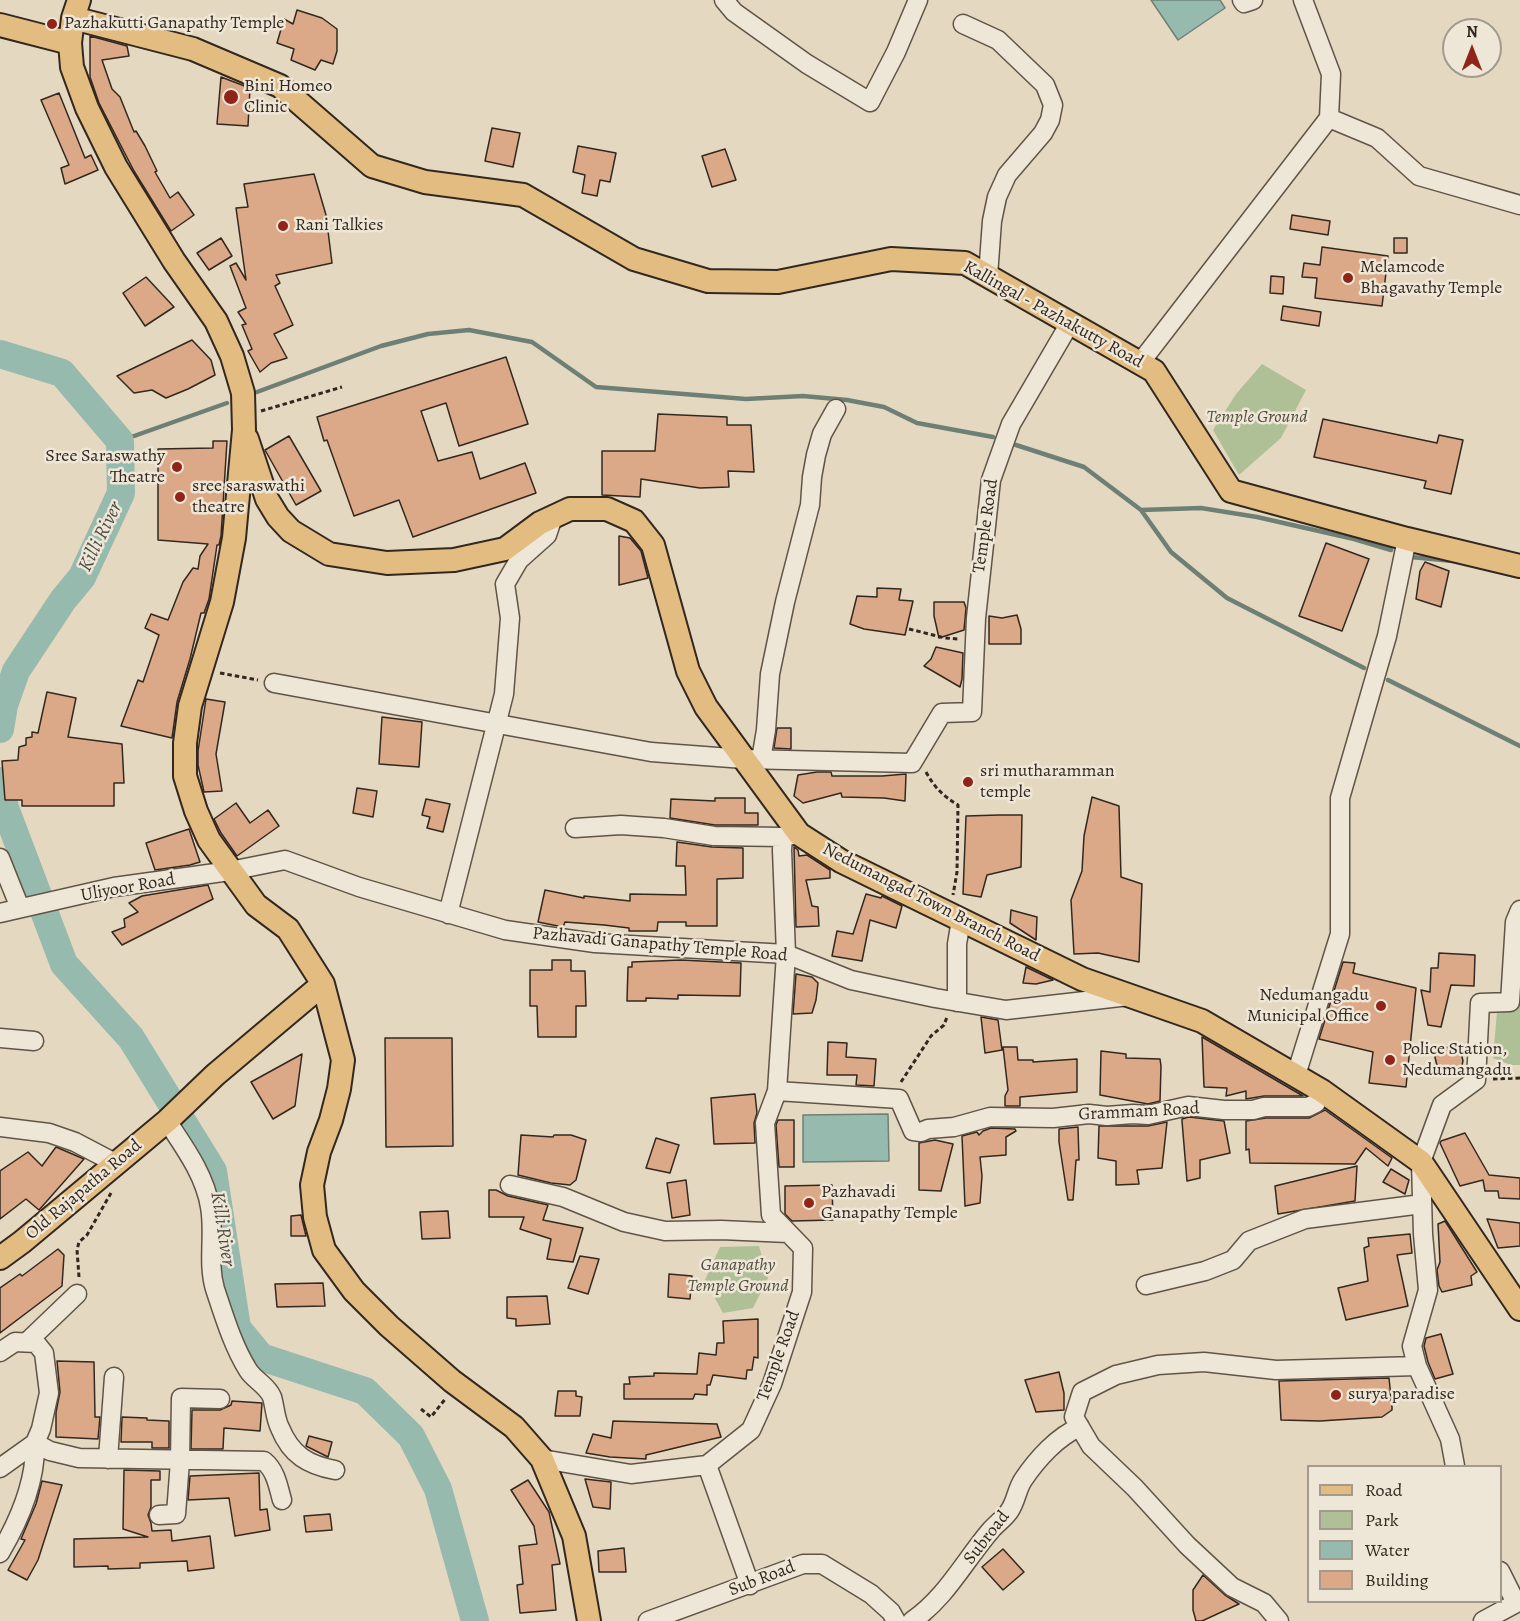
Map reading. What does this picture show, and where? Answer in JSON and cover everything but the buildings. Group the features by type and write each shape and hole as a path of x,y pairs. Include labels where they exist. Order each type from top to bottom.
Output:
{"main road":[{"path":"76,9 70,43 72,67 87,108 116,167 174,261 216,321 232,356 243,393 244,424 234,538 222,602 190,706 184,743 184,776 209,840 256,905 288,929 323,984 343,1060 339,1089 312,1185 315,1217 324,1250 354,1291 389,1326 458,1385 514,1427 542,1459 574,1536 592,1621"},
{"name":"Kallingal - Pazhakutty Road","path":"76,9 192,49 280,86 372,166 425,182 523,195 634,259 708,281 778,282 891,259 965,263 1154,371 1231,491 1407,539 1520,566"},
{"path":"0,25 70,43"},
{"name":"Nedumangad Town Branch Road","path":"244,424 267,499 278,517 291,531 329,554 387,563 454,560 505,549 540,523 570,509 607,508 634,521 653,545 688,671 706,707 752,760 791,836 1082,979 1202,1021 1322,1091 1420,1162 1520,1309"},
{"name":"Old Rajapatha Road","path":"0,1258 167,1122 215,1075 323,984"}],"street":[{"path":"724,0 734,12 807,64 870,102 896,52 918,0"},
{"path":"1242,0 1244,3 1253,0"},
{"path":"1140,363 1329,118 1331,74 1303,0"},
{"path":"963,24 998,40 1044,85 1053,105 1050,120 1043,133 1007,175 997,197 992,221 988,276"},
{"path":"1329,118 1377,138 1419,177 1520,205"},
{"name":"Temple Road","path":"912,763 942,713 972,712 980,566 991,480 1011,424 1070,323"},
{"path":"752,760 766,730 770,674 784,602 810,505 816,455 822,434 836,409"},
{"path":"448,914 504,694 510,618 506,584 519,560 547,535 554,517"},
{"path":"1296,1075 1340,934 1340,798 1387,636 1407,539"},
{"path":"274,683 651,752 752,760 912,763"},
{"path":"575,828 621,825 664,828 714,836 791,836"},
{"name":"Temple Road","path":"707,1465 751,1430 772,1384 802,1292 802,1248 771,1215 765,1123 777,1091 791,836"},
{"path":"0,858 23,907"},
{"name":"Pazhavadi Ganapathy Temple Road","path":"230,871 285,860 359,887 505,930 595,943 786,954 851,980 1006,1010 1130,996"},
{"name":"Uliyoor Road","path":"0,913 114,887 230,871"},
{"path":"1455,1465 1450,1439 1417,1366 1412,1346 1428,1290 1420,1162 1442,1105 1476,1080 1480,1003 1510,1002 1515,922 1520,910"},
{"path":"953,1001 957,944 955,917"},
{"path":"0,1038 34,1041"},
{"path":"777,1091 899,1099"},
{"name":"Grammam Road","path":"899,1099 913,1131 921,1132 990,1118 1053,1118 1089,1114 1148,1115 1188,1106 1224,1110 1308,1107 1316,1103 1322,1091"},
{"path":"167,1122 197,1168 207,1193 211,1207 210,1251 214,1286 249,1372 263,1384 272,1396 280,1429 304,1461 335,1470"},
{"path":"0,1127 49,1133 75,1142 115,1163"},
{"path":"510,1185 563,1197 624,1222 665,1232 721,1230 788,1233"},
{"path":"1146,1285 1205,1271 1233,1260 1249,1240 1305,1219 1422,1204"},
{"path":"28,1341 77,1294"},
{"path":"0,1352 15,1342 36,1343 44,1353 49,1393 41,1429 34,1443 0,1468"},
{"path":"1075,1429 1074,1416 1082,1392 1116,1375 1158,1365 1204,1362 1276,1370 1417,1366"},
{"path":"108,1459 114,1377"},
{"path":"159,1515 176,1514 181,1398 220,1400"},
{"path":"1065,1410 1075,1429 1135,1488 1187,1545 1232,1587 1264,1604 1279,1621"},
{"name":"Subroad","path":"912,1621 926,1612 960,1573 991,1530 1010,1510 1022,1481 1058,1441 1075,1429"},
{"path":"34,1443 50,1451 79,1458 264,1461 270,1466 282,1500"},
{"path":"0,1553 12,1533 27,1494 35,1460 34,1443"},
{"path":"542,1459 631,1474 707,1465 750,1585"},
{"name":"Sub Road","path":"648,1621 750,1585 803,1563 822,1563 871,1594 891,1612 896,1621"},
{"path":"1483,1621 1518,1602 1502,1574"}],"path":[{"path":"244,424 263,410 342,387"},
{"path":"909,629 945,638 975,640"},
{"path":"200,670 274,683"},
{"path":"912,763 926,772 939,791 958,805 955,917"},
{"path":"899,1099 901,1081 931,1036 944,1024 953,1001"},
{"path":"1476,1080 1520,1078"},
{"path":"77,1294 79,1242 87,1235 110,1196 115,1163"},
{"path":"421,1409 431,1417 458,1385"}],"green space":[{"name":"Temple Ground","path":"1262,364 1306,390 1281,438 1239,475 1213,430 1236,394"},
{"path":"1520,1003 1520,1065 1511,1065 1493,1058 1497,1012"},
{"name":"Ganapathy Temple Ground","path":"759,1246 768,1278 753,1308 723,1313 705,1280 720,1247"}],"water":[{"path":"1151,0 1220,0 1225,8 1178,40"},
{"path":"888,1114 889,1161 803,1162 803,1115"}],"waterway":[{"path":"257,392 381,346 428,334 469,330 532,342 596,387 746,399 803,396 847,400 884,407 917,423 993,437"},
{"name":"Killi River","path":"0,354 62,373 120,441 121,493 82,577 63,600 16,671 4,705 0,729"},
{"path":"120,441 227,403"},
{"path":"1016,445 1084,467 1141,510 1201,508 1257,517 1354,539 1391,550"},
{"path":"1141,510 1171,552 1227,598 1364,668"},
{"path":"1411,557 1453,561"},
{"path":"1388,680 1520,746"},
{"name":"Killi River","path":"0,704 4,705"},
{"name":"Killi River","path":"0,781 5,808 64,964 131,1038 213,1171 237,1328 261,1357 365,1391 411,1436 438,1489 475,1621"}],"place":[{"name":"Pazhakutti Ganapathy Temple","path":"52,24"},
{"name":"Bini Homeo Clinic","path":"231,97"},
{"name":"Rani Talkies","path":"283,226"},
{"name":"Melamcode Bhagavathy Temple","path":"1348,278"},
{"name":"Sree Saraswathy Theatre","path":"177,467"},
{"name":"sree saraswathi theatre","path":"180,497"},
{"name":"sri mutharamman temple","path":"968,782"},
{"name":"Nedumangadu Municipal Office","path":"1381,1006"},
{"name":"Police Station, Nedumangadu","path":"1390,1060"},
{"name":"Pazhavadi Ganapathy Temple","path":"809,1203"},
{"name":"surya paradise","path":"1336,1395"}]}
